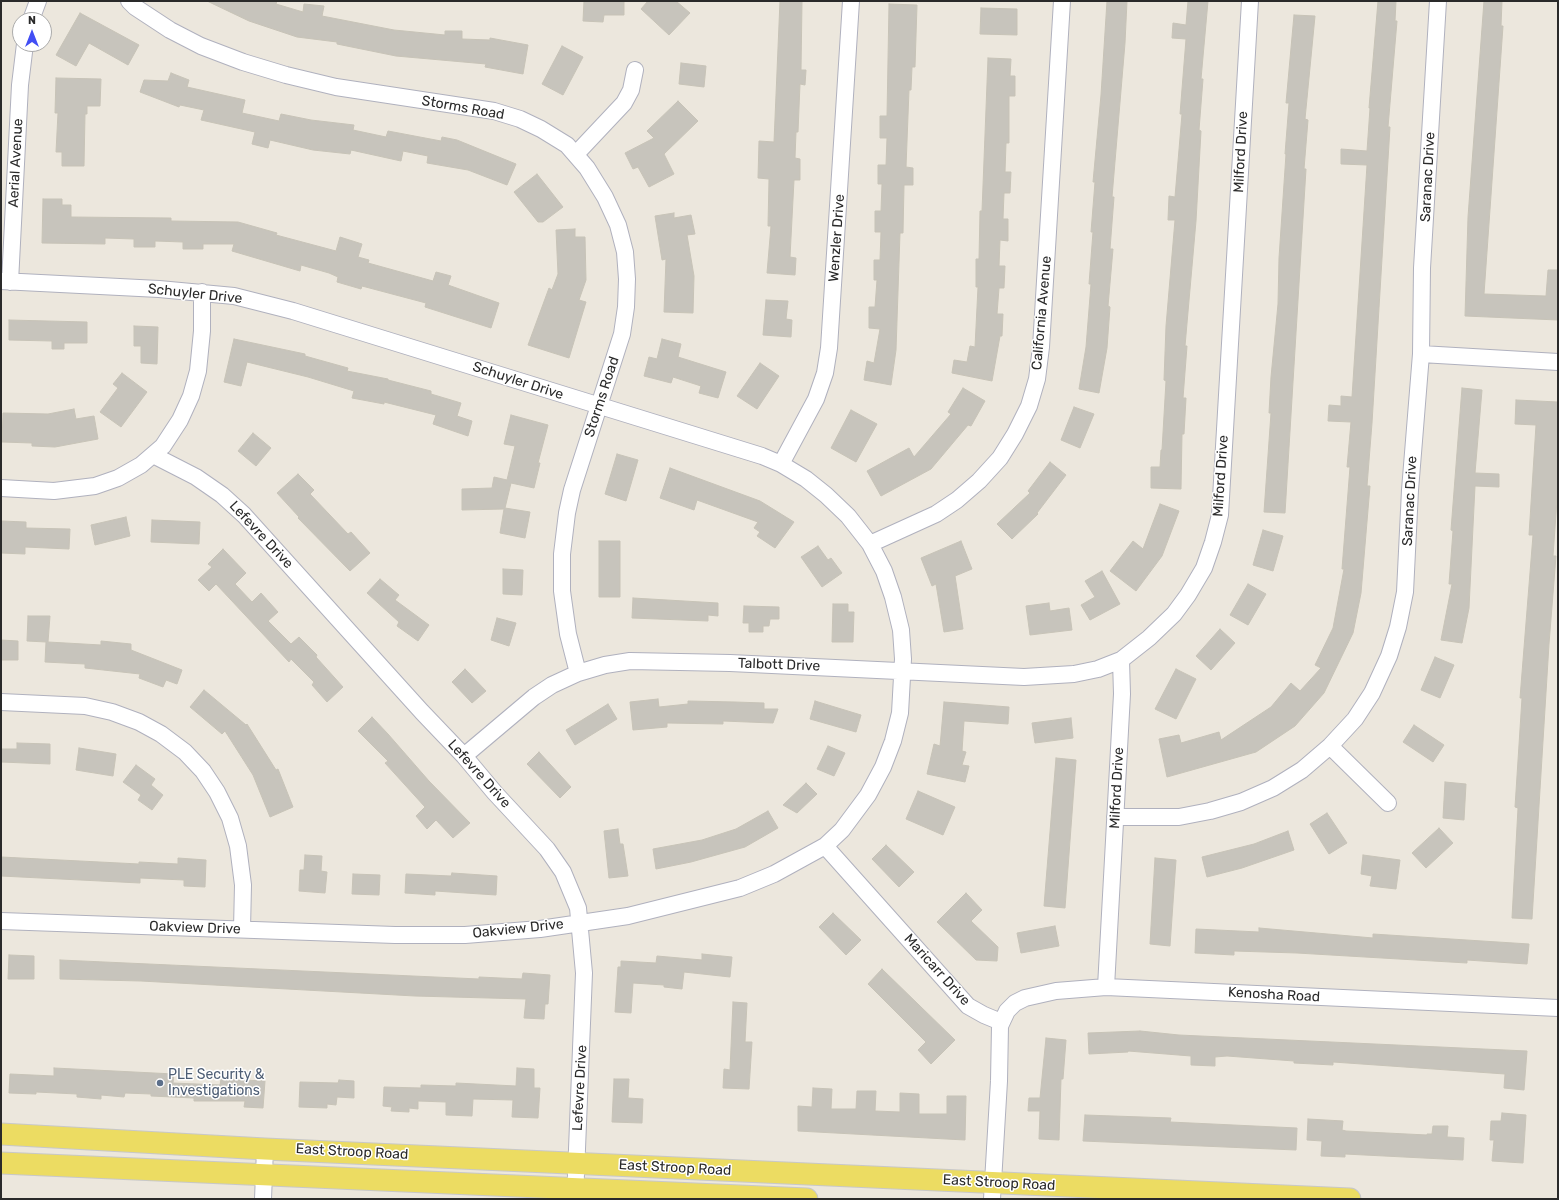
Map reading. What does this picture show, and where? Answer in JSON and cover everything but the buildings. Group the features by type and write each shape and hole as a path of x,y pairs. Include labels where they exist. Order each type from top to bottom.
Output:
{"main road":[{"name":"East Stroop Road","path":"1,1134 265,1149 577,1163 992,1191 1350,1199"},
{"name":"East Stroop Road","path":"1,1163 264,1174 576,1193 807,1199"}],"street":[{"path":"33,12 38,1"},
{"name":"Storms Road","path":"129,1 170,30 201,46 243,62 286,75 336,87 494,111 520,119 541,129 567,145 576,154 605,198 618,225 625,252 628,279 622,334 572,490 562,554 562,591 568,634 578,673"},
{"name":"Wenzler Drive","path":"781,464 816,399 825,373 829,348 842,163 851,1"},
{"name":"California Avenue","path":"870,544 936,514 957,500 979,481 1000,458 1015,434 1029,406 1037,379 1041,347 1062,1"},
{"name":"Milford Drive","path":"1106,987 1122,694 1121,660 1150,638 1174,614 1188,595 1204,568 1220,515 1250,1"},
{"name":"Saranac Drive","path":"1115,817 1179,817 1210,811 1241,802 1279,784 1302,770 1330,746 1355,719 1372,693 1389,656 1398,626 1405,592 1410,490 1421,354 1422,268 1438,1"},
{"name":"Aerial Avenue","path":"6,282 20,85 24,52"},
{"path":"576,154 624,103 631,90 635,70"},
{"name":"Schuyler Drive","path":"6,282 202,292 234,296 293,311 762,456 781,464 806,479 826,495 848,516 870,544 884,571 893,597 901,630 903,672"},
{"path":"1,488 54,491 95,486 118,478 141,465 163,446 180,420 191,396 200,355 202,292"},
{"path":"1421,354 1558,362"},
{"name":"Lefevre Drive","path":"153,455 196,477 222,495 244,515 464,756 495,793 547,848 563,872 575,898 580,923 584,989 576,1193"},
{"name":"Talbott Drive","path":"464,756 534,697 552,685 578,673 605,664 630,661 837,667 903,672 1024,677 1074,674 1121,660"},
{"name":"Oakview Drive","path":"1,921 395,935 465,935 540,928 628,916 740,888 774,874 825,846 842,830 868,795 883,767 893,741 900,713 903,672"},
{"path":"1,702 85,706 112,712 139,722 162,734 185,752 207,776 218,792 230,818 238,846 243,885 242,929"},
{"path":"1330,746 1388,802"},
{"name":"Maricarr Drive","path":"825,846 968,1006 1001,1022"},
{"name":"Kenosha Road","path":"1001,1022 1007,1011 1014,1003 1025,998 1056,991 1106,987 1558,1008"},
{"path":"992,1191 1001,1022"},
{"path":"263,1199 265,1149"}],"place":[{"name":"PLE Security & Investigations","path":"160,1083"}]}
